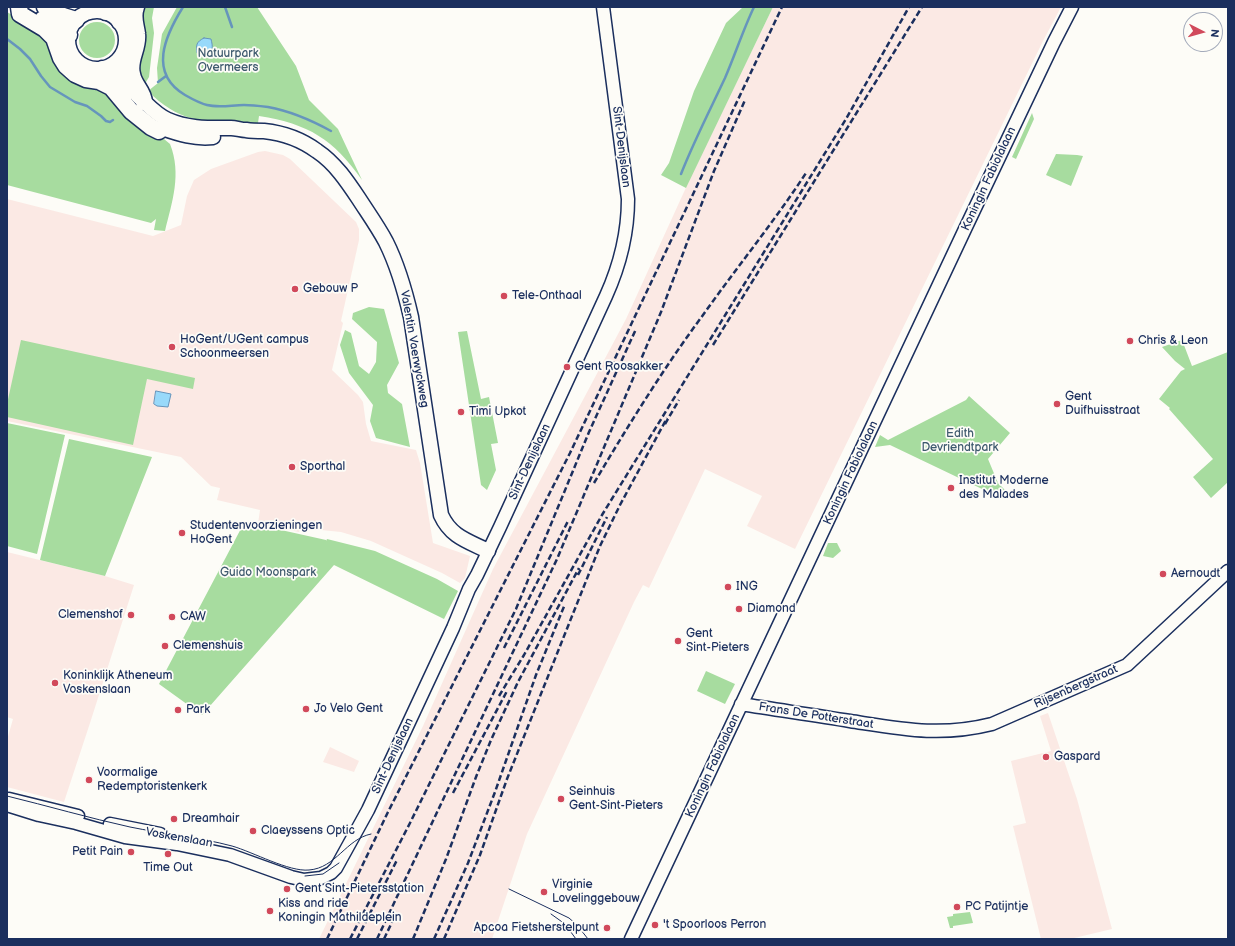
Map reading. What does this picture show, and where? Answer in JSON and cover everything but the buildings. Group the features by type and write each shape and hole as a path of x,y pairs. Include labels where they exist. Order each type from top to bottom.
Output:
{"highway":[{"path":"69,35 59,27 20,7 20,14 45,29 54,38 61,58 66,66 75,74 86,79 99,81 111,87 131,111 159,132"},
{"path":"45,7 63,16 76,20"},
{"path":"120,22 127,7"},
{"path":"136,7 134,18 137,45 130,66 134,80 144,94 144,102"}],"main road":[{"path":"108,10 120,22 124,29 126,38 125,47 121,56 110,66 93,68 84,66 77,60 70,49 69,35 71,27 76,20 82,15 90,12 108,10"},
{"name":"Valentin Vaerwyckweg","path":"121,56 122,72 135,92 157,114 176,124 196,128 238,128 263,131 292,138 318,152 339,171 350,185 375,223 398,270 410,317 441,515 446,525 452,532 488,551"},
{"name":"Valentin Vaerwyckweg","path":"102,68 107,70 113,77 134,107 156,126 183,136 200,137 234,134 246,130"}],"street":[{"name":"Sint-Denijslaan","path":"313,880 331,873 336,868 370,804 453,628 469,589 478,575 613,280 620,261 626,236 628,199 603,7"},
{"name":"Koningin Fabiolalaan","path":"631,939 1050,49 1072,7"},
{"name":"Rijsenbergstraat","path":"892,727 922,732 955,731 980,727 1011,716 1118,670 1136,658 1228,571"},
{"name":"Frans De Potterstraat","path":"741,704 892,727"},
{"name":"Voskenslaan","path":"7,798 123,827 227,847 292,871 303,873 322,871 344,855"},
{"name":"Voskenslaan","path":"7,805 23,811 76,823 125,837 177,844 230,855 291,877 304,880 313,880"}],"shaded area":[{"path":"773,7 1061,7 795,549 747,526 762,496 705,469 649,588 643,585 634,602 527,834 492,939 319,939 423,726 493,569 626,319 694,170"},
{"name":"HoGent/UGent campus Schoonmeersen","path":"265,151 283,155 290,159 356,222 359,229 359,240 341,321 343,323 332,370 358,395 363,402 366,424 371,441 416,450 420,463 433,543 470,556 465,578 460,583 442,573 371,541 341,532 321,530 302,525 299,532 258,524 260,510 217,500 220,488 211,486 181,457 7,421 7,199 153,236 181,225 187,196 194,180 211,169 258,152"},
{"name":"Koninklijk Atheneum Voskenslaan","path":"7,552 105,576 134,585 64,802 7,787 7,740 13,719 7,717"},
{"path":"1048,713 1077,799 1112,929 1070,939 1041,939 1013,826 1026,823 1011,761 1051,751 1040,716"},
{"path":"330,747 359,761 354,772 323,762"}],"green space":[{"path":"142,7 154,7 152,18 154,33 149,77 143,85 138,69"},
{"name":"Natuurpark Overmeers","path":"177,7 257,7 296,66 309,100 338,129 362,180 341,154 330,144 306,129 277,119 259,116 258,123 212,122 186,117 173,111 148,91 158,83 157,68 162,34"},
{"path":"743,7 773,7 686,188 661,175 669,163 694,91 726,23"},
{"path":"7,12 43,33 54,49 170,144 174,155 176,177 173,199 165,231 154,230 156,219 151,223 7,185"},
{"path":"101,22 110,27 114,33 114,47 110,53 101,58 93,58 84,53 80,47 79,36 84,27 90,23"},
{"path":"1032,113 1034,119 1016,159 1012,157"},
{"path":"1056,154 1083,156 1071,186 1046,175"},
{"path":"369,307 384,309 399,363 387,385 388,393 402,404 410,447 376,438 370,421 373,405 349,373 340,345 345,330 351,333 359,366 369,374 376,362 377,342 352,319 353,313"},
{"path":"467,331 481,399 489,397 498,443 491,444 496,470 487,490 481,485 458,332"},
{"path":"21,340 195,378 193,389 147,379 133,445 7,417 7,404"},
{"path":"1182,340 1192,366 1228,352 1228,482 1211,498 1193,477 1213,459 1169,409 1170,408 1159,399 1181,371 1185,369 1162,347"},
{"name":"Edith Devriendtpark","path":"969,396 1010,433 988,459 998,483 1008,493 1003,499 890,445 875,447 880,435 888,440 966,400"},
{"path":"7,423 65,435 37,554 7,546"},
{"path":"69,439 152,457 105,576 40,560"},
{"name":"Guido Moonspark","path":"245,521 326,541 327,539 375,551 437,579 458,591 444,619 334,565 202,715 159,684"},
{"path":"828,543 837,543 841,551 833,558 823,556"},
{"path":"706,671 735,684 725,704 697,691"},
{"path":"970,912 973,923 953,926 953,928 950,928 947,917 953,916 953,914"}],"water":[{"path":"204,38 211,39 212,42 212,50 208,56 202,56 197,53 197,44"},
{"path":"156,391 171,394 168,407 157,406 154,404"}],"waterway":[{"path":"183,7 176,18 166,42 163,54 163,65 167,76 174,86 185,95 204,104 212,106 250,105 268,107 300,116 331,131"},
{"path":"225,7 232,27"},
{"path":"681,174 725,78 754,7"},
{"path":"7,39 30,59 50,87 75,102 87,106 106,121 110,122 113,120"},
{"path":"158,82 166,76"}],"tram line":[{"path":"7,796 130,827 232,846 281,865 301,870 318,868 327,864 355,841 371,834"},
{"path":"305,876 323,874 339,863"},
{"path":"509,889 569,918 577,925 588,939"},
{"path":"551,914 565,924 576,939"}],"railway":[{"path":"327,939 388,812 570,453 782,7"},
{"path":"499,696 524,655 602,515 846,119 909,7"},
{"path":"713,345 922,7"},
{"path":"377,939 557,559 661,312 714,171 745,100"},
{"path":"594,483 674,356 806,173"},
{"path":"350,939 410,823 516,609 589,432 636,329"},
{"path":"665,424 679,400"},
{"path":"444,939 480,855 507,779 600,546 620,505 667,418"},
{"path":"578,575 607,517"},
{"path":"504,648 568,521"},
{"path":"413,939 446,859 491,740 518,682 579,568"},
{"path":"434,939 468,863 495,792 536,675 565,604"},
{"path":"453,793 507,691"},
{"path":"357,939 397,860"},
{"path":"384,939 393,920"}],"place":[{"name":"Gebouw P","path":"295,289"},
{"name":"Tele-Onthaal","path":"504,296"},
{"name":"Chris & Leon","path":"1130,341"},
{"name":"HoGent/UGent campus Schoonmeersen","path":"172,347"},
{"name":"Gent Roosakker","path":"567,367"},
{"name":"Gent Duifhuisstraat","path":"1057,404"},
{"name":"Timi Upkot","path":"461,412"},
{"name":"Sporthal","path":"292,467"},
{"name":"Institut Moderne des Malades","path":"951,488"},
{"name":"Studentenvoorzieningen HoGent","path":"182,533"},
{"name":"Aernoudt","path":"1163,574"},
{"name":"ING","path":"728,587"},
{"name":"Diamond","path":"739,609"},
{"name":"Clemenshof","path":"131,615"},
{"name":"CAW","path":"172,617"},
{"name":"Gent Sint-Pieters","path":"678,641"},
{"name":"Clemenshuis","path":"165,646"},
{"name":"Koninklijk Atheneum Voskenslaan","path":"55,683"},
{"name":"Jo Velo Gent","path":"306,709"},
{"name":"Park","path":"178,710"},
{"name":"Gaspard","path":"1046,757"},
{"name":"Voormalige Redemptoristenkerk","path":"89,780"},
{"name":"Seinhuis Gent-Sint-Pieters","path":"561,799"},
{"name":"Dreamhair","path":"174,819"},
{"name":"Claeyssens Optic","path":"253,831"},
{"name":"Petit Pain","path":"131,852"},
{"name":"Time Out","path":"168,854"},
{"name":"Gent Sint-Pietersstation","path":"287,889"},
{"name":"Virginie Lovelinggebouw","path":"544,892"},
{"name":"PC Patijntje","path":"957,907"},
{"name":"Kiss and ride Koningin Mathildeplein","path":"270,911"},
{"name":"'t Spoorloos Perron","path":"655,925"},
{"name":"Apcoa Fietsherstelpunt","path":"607,928"}]}
